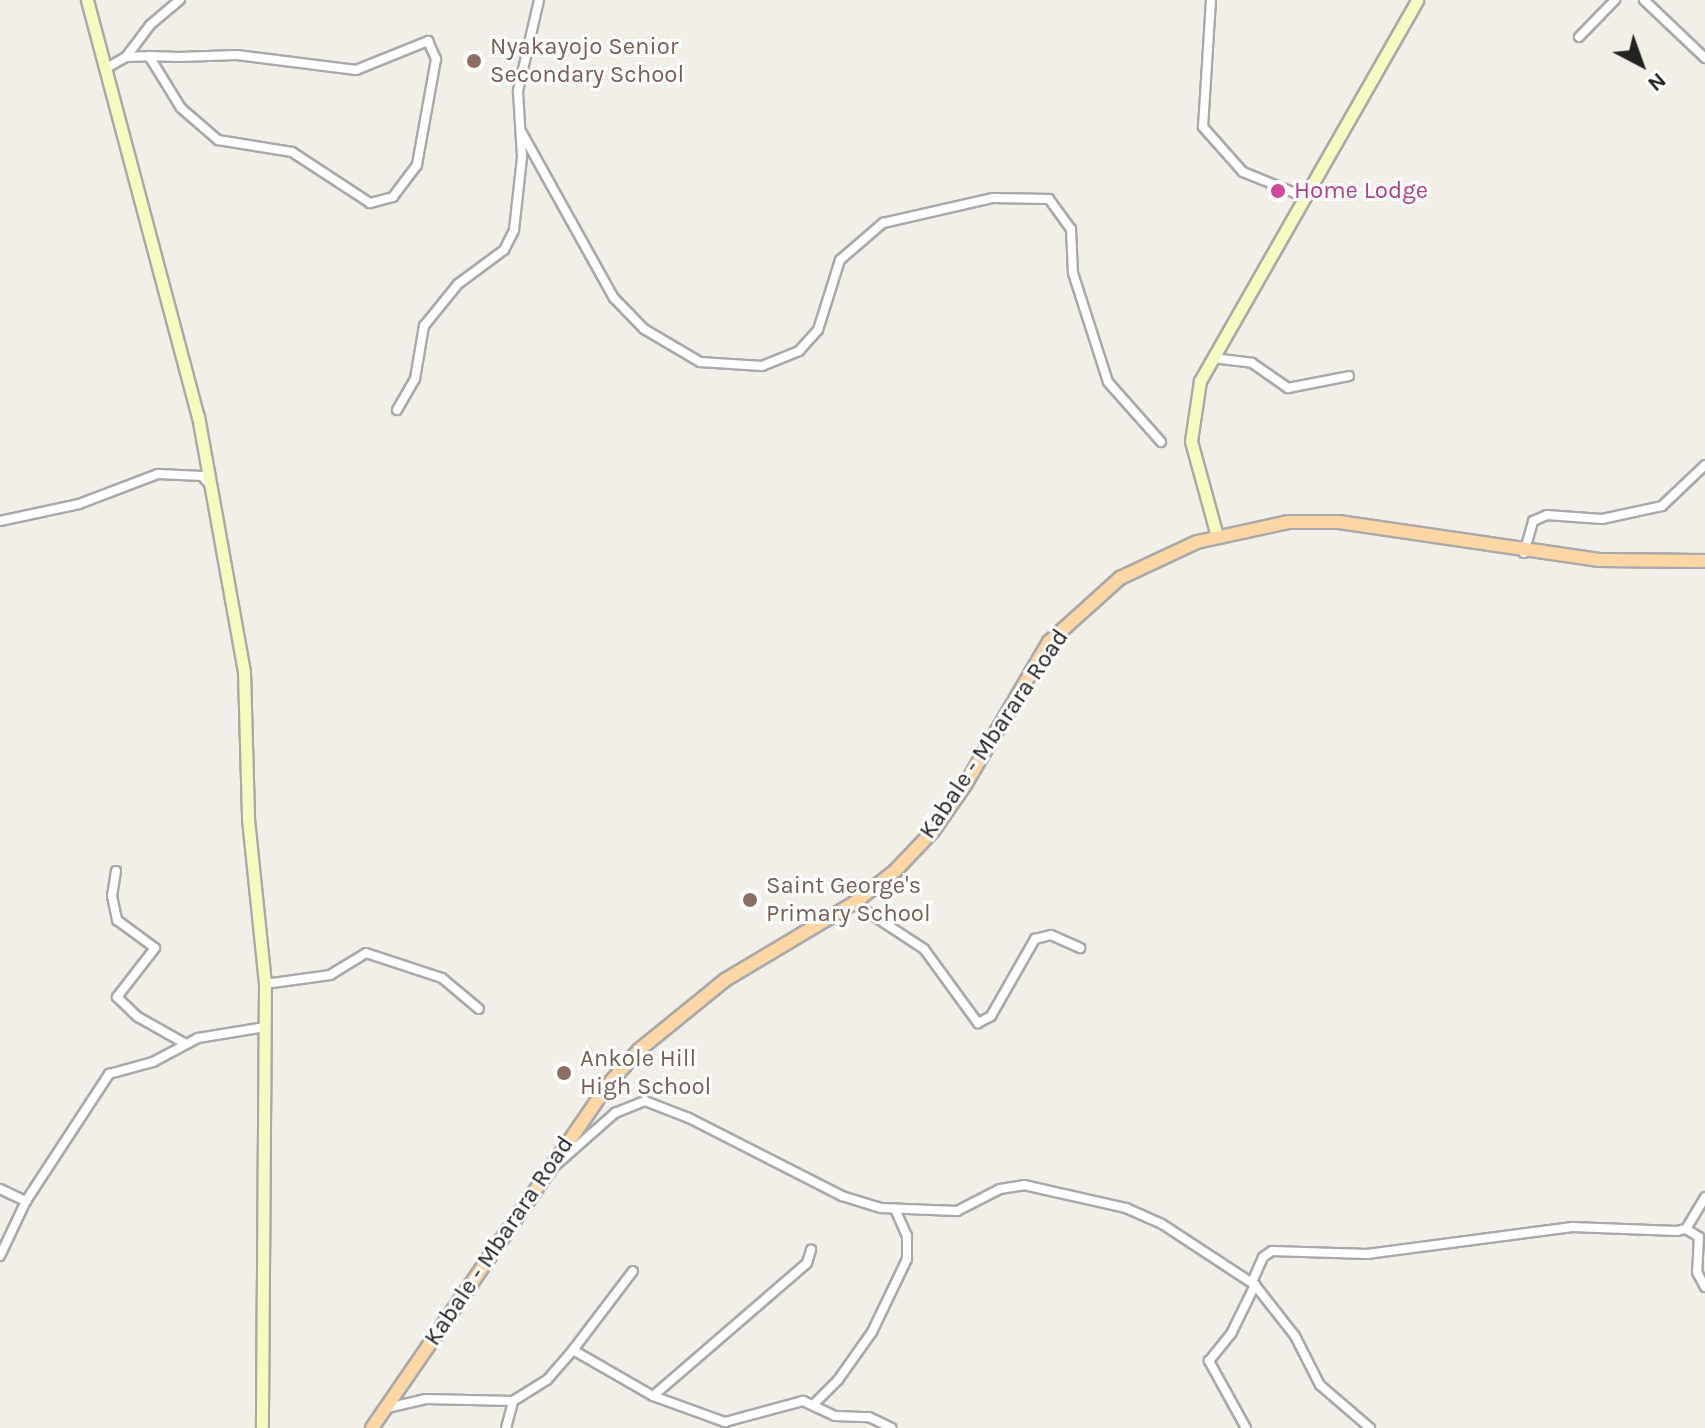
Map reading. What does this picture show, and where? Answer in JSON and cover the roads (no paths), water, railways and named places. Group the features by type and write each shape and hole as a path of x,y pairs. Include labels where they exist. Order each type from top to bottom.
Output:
{"main road":[{"path":"87,0 176,328 213,488 244,672 248,819 265,984 262,1428"},
{"path":"1217,536 1191,441 1200,381 1417,0"},
{"name":"Kabale - Mbarara Road","path":"372,1428 607,1086 685,1010 854,903 895,871 933,831 1049,642 1078,612 1158,556 1217,536 1288,522 1339,522 1524,553 1599,560 1705,561"}],"street":[{"path":"105,69 126,57 150,25 180,0"},
{"path":"397,410 415,379 424,326 458,284 504,250 514,230 522,133 518,91 539,0"},
{"path":"1211,0 1203,127 1243,172 1305,197"},
{"path":"1579,37 1615,0"},
{"path":"1644,0 1705,58"},
{"path":"126,57 149,56 237,55 356,70 428,41 436,59 417,165 393,197 370,203 292,152 218,140 181,108 149,56"},
{"path":"522,133 614,298 644,329 700,362 762,366 799,351 818,330 840,260 883,223 993,198 1049,199 1071,229 1073,273 1108,382 1161,442"},
{"path":"1213,358 1252,363 1288,388 1349,376"},
{"path":"1524,553 1533,521 1547,515 1602,519 1649,511 1682,491 1705,465"},
{"path":"0,521 79,504 158,474 202,476 213,488"},
{"path":"116,871 112,896 117,920 155,948 117,997 138,1017 184,1043"},
{"path":"854,903 924,949 978,1023 991,1016 1035,939 1051,935 1080,948"},
{"path":"265,984 330,975 366,953 442,978 479,1009"},
{"path":"0,1256 26,1201 109,1074 153,1062 184,1043 265,1027"},
{"path":"546,1172 615,1113 645,1101 689,1118 842,1196 895,1209 957,1211 1000,1189 1052,1187 1126,1208 1162,1224 1253,1283 1295,1336 1320,1385 1370,1428"},
{"path":"0,1189 26,1201"},
{"path":"1686,1229 1705,1197"},
{"path":"813,1405 838,1380 872,1332 907,1259 907,1236 895,1209"},
{"path":"1246,1428 1209,1361 1231,1334 1253,1283 1272,1251 1367,1254 1572,1227 1664,1233 1686,1229 1699,1237 1697,1272 1705,1287"},
{"path":"653,1396 801,1269 811,1250"},
{"path":"386,1408 426,1399 513,1401 547,1380 633,1271"},
{"path":"573,1350 653,1396 725,1422 787,1402 813,1405 835,1416 869,1417 892,1428"},
{"path":"506,1428 513,1401"}],"place":[{"name":"Nyakayojo Senior Secondary School","path":"474,61"},
{"name":"Home Lodge","path":"1278,191"},
{"name":"Saint George's Primary School","path":"750,900"},
{"name":"Ankole Hill High School","path":"564,1073"}]}
